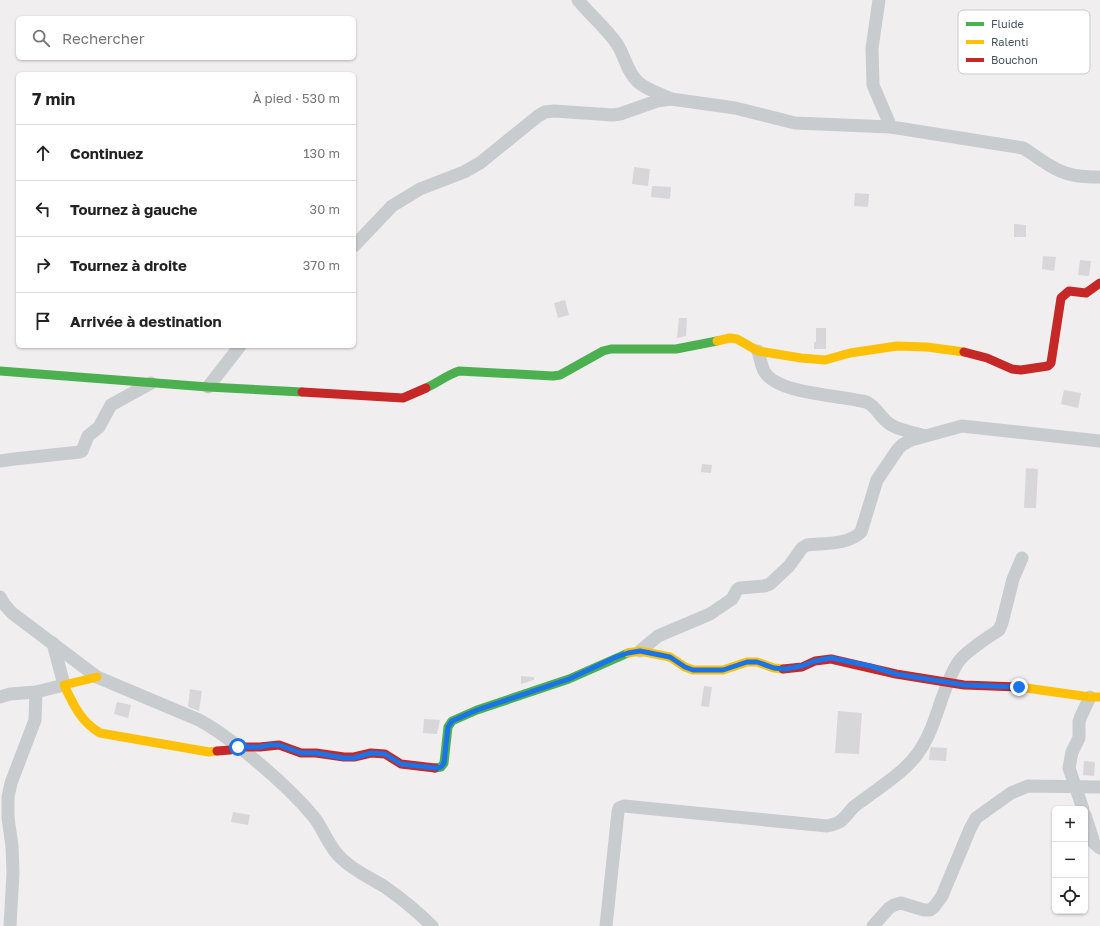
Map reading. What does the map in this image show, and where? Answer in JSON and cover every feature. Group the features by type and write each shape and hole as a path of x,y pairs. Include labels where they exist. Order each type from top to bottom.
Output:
{"street":[{"path":"578,0 614,40 633,77 640,84 671,99"},
{"path":"879,0 872,48 873,85 890,127"},
{"path":"356,244 392,206 420,189 464,172 480,163 545,112 554,111 613,115 657,101 671,99 736,108 795,123 890,127 1023,148 1048,165 1063,172 1080,178 1100,177"},
{"path":"0,371 208,387 403,398 436,384 453,373 459,371 552,376 560,375 603,351 676,349 730,338 737,339 758,351 801,358 825,360 850,353 897,346 927,347 954,350 987,358 1012,369 1021,370 1048,366 1051,363 1061,298 1064,293 1070,290 1086,292 1100,283"},
{"path":"208,387 238,348"},
{"path":"758,351 764,371 771,379 781,385 811,393 868,402 885,421 890,424 925,436"},
{"path":"0,461 82,451 88,436 99,427 111,405 151,383"},
{"path":"640,651 658,636 710,614 732,599 736,590 740,588 770,584 789,566 802,548 808,545 848,541 855,537 861,532 876,480 893,455 902,445 911,440 962,426 1100,441"},
{"path":"606,926 619,808 624,806 827,826 844,819 852,808 910,763 919,752 930,732 948,682 957,663 962,657 999,630 1002,624 1013,578 1022,558"},
{"path":"0,597 12,613 97,677 215,728 272,773 294,795 314,817 329,845 342,859 385,887 432,926"},
{"path":"53,643 64,685 80,717 92,729 100,732 209,752 230,750 238,747 279,745 301,753 316,753 344,758 354,758 371,753 385,754 401,764 436,768 441,767 444,763 448,727 452,721 477,710 569,679 616,657 640,651 670,657 685,667 693,670 723,670 747,662 757,662 774,668 785,669 831,658 870,666 896,674 964,685 1019,687 1095,697 1081,716 1079,722 1079,738 1072,752 1069,768 1082,806"},
{"path":"0,697 10,694 36,692 97,677"},
{"path":"10,926 12,899 12,846 8,818 8,797 11,783 34,720 36,692"},
{"path":"873,926 889,908 894,905 901,903 930,910 934,907 942,896 976,818 1011,792 1028,786 1100,787"},
{"path":"1088,824 1094,843 1100,848"}],"building":[{"path":"634,167 650,169 648,186 632,184"},
{"path":"652,186 671,187 670,199 651,197"},
{"path":"855,193 869,194 868,207 854,206"},
{"path":"1014,224 1026,225 1026,237 1014,237"},
{"path":"1043,256 1056,257 1054,271 1042,269"},
{"path":"1080,260 1091,261 1089,276 1078,275"},
{"path":"565,300 569,315 558,318 554,303"},
{"path":"679,318 687,318 686,336 677,338"},
{"path":"816,328 826,328 826,349 814,349 814,342 816,342"},
{"path":"1064,390 1081,393 1078,408 1061,404"},
{"path":"702,464 712,465 711,473 701,472"},
{"path":"1026,468 1038,469 1036,508 1024,508"},
{"path":"521,676 534,677 534,680 521,684"},
{"path":"704,686 712,687 709,707 701,706"},
{"path":"190,689 202,691 199,711 188,707"},
{"path":"117,702 131,705 128,718 114,714"},
{"path":"838,711 862,713 859,754 835,753"},
{"path":"424,719 440,720 437,734 423,733"},
{"path":"931,747 947,748 946,761 929,760"},
{"path":"1084,761 1095,762 1094,776 1083,775"},
{"path":"233,812 250,815 248,825 231,822"}],"traffic: fast":[{"path":"426,388 459,371 553,376 560,375 603,351 611,349 676,349 717,341"},
{"path":"0,371 208,387 302,392"},
{"path":"435,768 441,767 444,763 448,727 452,721 477,710 569,679 628,653"}],"traffic: slow":[{"path":"717,341 730,338 737,339 758,351 801,358 825,360 850,353 897,346 927,347 964,352"},
{"path":"628,653 640,651 670,657 685,667 693,670 723,670 747,662 757,662 774,668 783,669"},
{"path":"97,677 64,685 74,706 93,729 100,733 209,752 217,751"},
{"path":"1019,687 1090,697 1100,697"}],"traffic: jam":[{"path":"964,352 987,358 1012,369 1021,370 1048,366 1051,363 1061,298 1069,291 1086,293 1100,283"},
{"path":"302,392 403,398 426,388"},
{"path":"783,669 802,667 815,661 831,659 896,674 964,685 1019,687"},
{"path":"217,751 230,750 238,747 279,745 301,753 316,753 344,757 354,757 371,753 385,754 401,764 435,768"}],"route":[{"path":"238,747 279,745 301,753 316,753 344,758 354,758 371,753 385,754 401,764 436,768 441,767 444,763 448,727 452,721 477,710 569,679 616,657 640,651 670,657 685,667 693,670 723,670 747,662 757,662 774,668 785,669 831,658 870,666 896,674 964,685 1019,687"}]}
